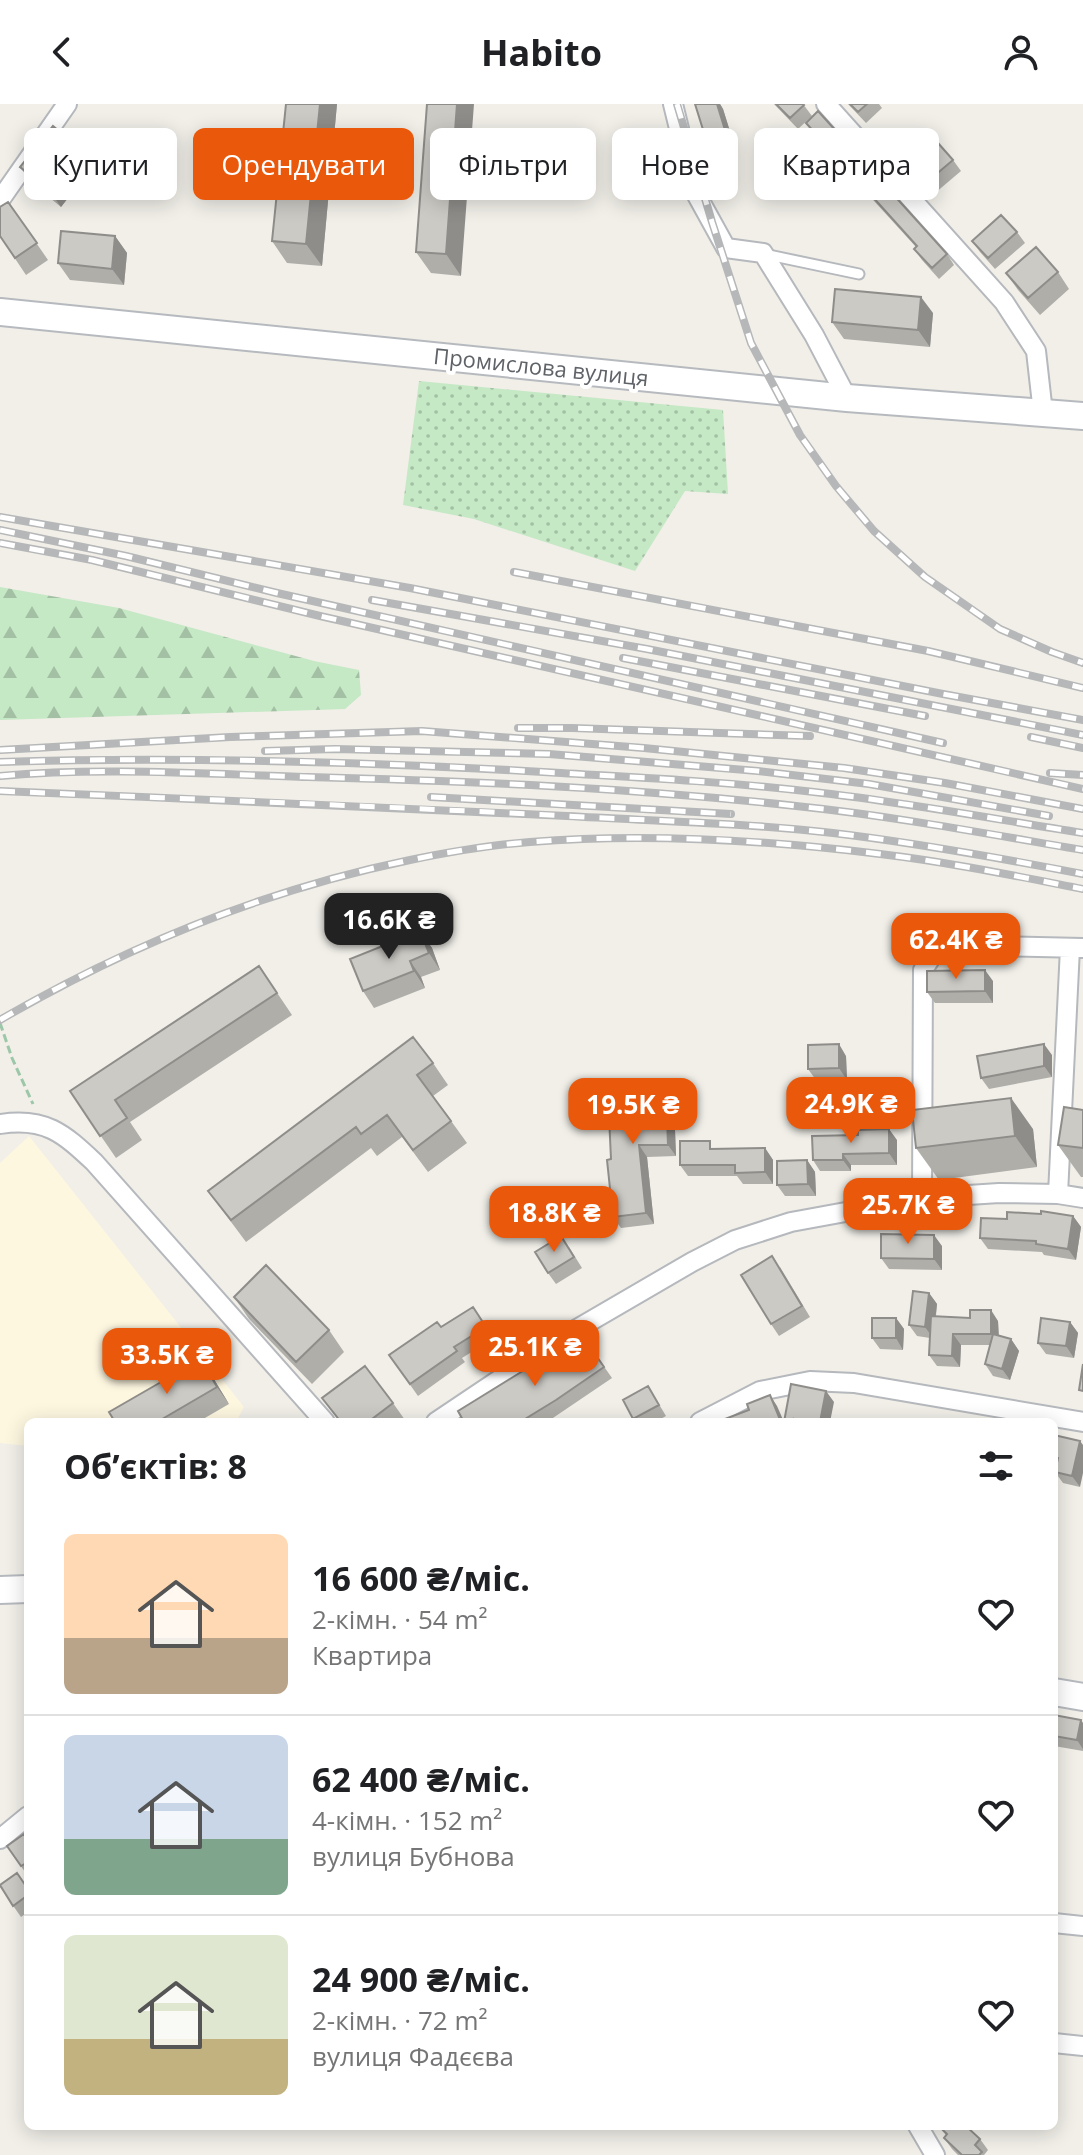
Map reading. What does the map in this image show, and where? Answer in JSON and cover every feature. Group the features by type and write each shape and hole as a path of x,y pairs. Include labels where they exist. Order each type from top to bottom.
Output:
{"main road":[{"name":"Промислова вулиця","path":"0,312 847,398 1083,416"},
{"path":"0,1590 24,1589"},
{"path":"1058,1693 1083,1697"}],"street":[{"path":"0,200 67,104"},
{"path":"673,104 694,190 726,248 763,253 814,335 847,398"},
{"path":"826,104 1004,302 1036,351 1043,413"},
{"path":"922,1198 923,970 939,945 1076,948 1058,1194"},
{"path":"0,1124 42,1124 69,1138 94,1162 321,1418"},
{"path":"442,1418 558,1340 735,1240 791,1222 922,1198 999,1193 1058,1194 1083,1198"},
{"path":"708,1418 760,1391 810,1381 854,1383 1083,1422"},
{"path":"0,1839 24,1819"},
{"path":"1058,1923 1083,1926"},
{"path":"1058,2043 1083,2046"},
{"path":"920,2130 935,2155"}],"lane":[{"path":"763,253 859,274"}],"path":[{"path":"0,1023 42,1124"}],"shaded area":[{"path":"29,1136 244,1407 238,1418 24,1418 24,1446 0,1443 0,1163"}],"green space":[{"path":"419,381 723,410 728,494 685,491 635,571 474,519 403,505"},
{"path":"0,587 119,608 314,661 359,670 361,695 345,709 0,720"}],"building":[{"path":"286,104 320,104 318,128 284,128"},
{"path":"427,104 457,104 455,128 430,128 430,200 450,200 446,254 416,252"},
{"path":"695,104 717,104 724,128 702,128"},
{"path":"776,104 803,104 804,105 790,118"},
{"path":"850,104 867,104 858,112"},
{"path":"818,111 833,128 811,128 806,123"},
{"path":"939,144 953,160 939,172"},
{"path":"276,200 310,200 306,244 272,241"},
{"path":"875,200 898,200 947,254 932,268 914,249 917,246"},
{"path":"8,202 37,243 15,258 0,236 0,207"},
{"path":"1001,215 1017,232 988,258 972,241"},
{"path":"61,231 115,236 112,269 58,263"},
{"path":"1036,247 1058,272 1028,298 1006,273"},
{"path":"835,289 921,297 918,330 832,322"},
{"path":"420,931 429,953 410,961 414,971 363,991 350,959"},
{"path":"259,966 277,993 115,1100 127,1118 100,1136 70,1091"},
{"path":"985,970 985,991 927,992 927,971"},
{"path":"413,1037 433,1063 417,1075 451,1121 413,1150 387,1115 361,1134 356,1127 231,1220 208,1191"},
{"path":"839,1044 839,1068 808,1069 808,1045"},
{"path":"1044,1044 1044,1066 981,1078 977,1056"},
{"path":"666,1092 668,1145 639,1145 646,1213 613,1217 607,1160 611,1159 608,1095"},
{"path":"1011,1098 1015,1136 916,1148 912,1110"},
{"path":"1064,1107 1083,1110 1083,1148 1058,1145"},
{"path":"889,1129 889,1153 843,1154 843,1160 813,1160 812,1136 858,1135 858,1130"},
{"path":"680,1141 710,1141 710,1149 765,1148 765,1172 735,1173 735,1165 680,1165"},
{"path":"807,1160 808,1184 777,1185 777,1161"},
{"path":"1041,1211 1073,1216 1068,1249 1036,1244 1036,1241 980,1238 981,1218 1007,1219 1007,1212 1041,1214"},
{"path":"881,1234 934,1235 934,1259 881,1258"},
{"path":"561,1236 574,1257 548,1273 535,1252"},
{"path":"772,1256 802,1306 771,1324 741,1275"},
{"path":"266,1265 329,1330 296,1362 234,1297"},
{"path":"913,1291 929,1293 925,1327 909,1325"},
{"path":"473,1307 486,1327 454,1347 457,1351 410,1384 389,1355 437,1322 441,1327"},
{"path":"970,1310 991,1310 991,1334 953,1334 952,1356 929,1355 931,1316 970,1318"},
{"path":"872,1318 896,1318 896,1338 872,1338"},
{"path":"1041,1318 1070,1322 1066,1346 1038,1343"},
{"path":"993,1334 1011,1339 1002,1369 985,1364"},
{"path":"584,1338 604,1367 527,1418 462,1418 458,1411 526,1369 530,1375"},
{"path":"201,1359 217,1387 164,1418 113,1418 109,1412"},
{"path":"1083,1364 1083,1391 1079,1390"},
{"path":"365,1366 393,1403 373,1418 338,1418 322,1398"},
{"path":"791,1384 826,1391 821,1418 785,1418"},
{"path":"648,1386 659,1405 632,1418 623,1400"},
{"path":"770,1395 779,1418 728,1418 749,1410 747,1404"},
{"path":"1058,1436 1080,1441 1072,1476 1058,1473"},
{"path":"1058,1716 1081,1720 1077,1740 1058,1737"},
{"path":"24,1834 24,1864 21,1866 7,1846"},
{"path":"17,1873 24,1883 24,1898 13,1906 0,1885"},
{"path":"943,2130 970,2130 980,2139 975,2145 982,2152 979,2155 962,2155 944,2138 947,2134"}],"railway":[{"path":"677,104 751,343 800,435 836,486 874,531 925,577 1000,629 1083,663"},
{"path":"0,517 410,588 1083,720"},
{"path":"0,530 943,743"},
{"path":"0,543 92,560 320,616 1083,789"},
{"path":"514,572 928,651 1083,688"},
{"path":"372,600 647,649 1083,735"},
{"path":"623,658 925,716"},
{"path":"518,728 810,736"},
{"path":"0,750 230,737 422,731 644,748 844,768 1083,809"},
{"path":"1031,737 1083,748"},
{"path":"265,751 335,749 549,754 758,771 869,784 1049,816"},
{"path":"0,762 281,761 688,781 848,796 1083,833"},
{"path":"0,776 154,772 613,790 832,810 1083,850"},
{"path":"1050,773 1083,775"},
{"path":"0,791 767,827 896,841 1083,874"},
{"path":"431,797 731,814"},
{"path":"0,1020 97,968 250,904 356,872 499,845 617,838 705,839 793,845 931,861 1083,889"}]}
